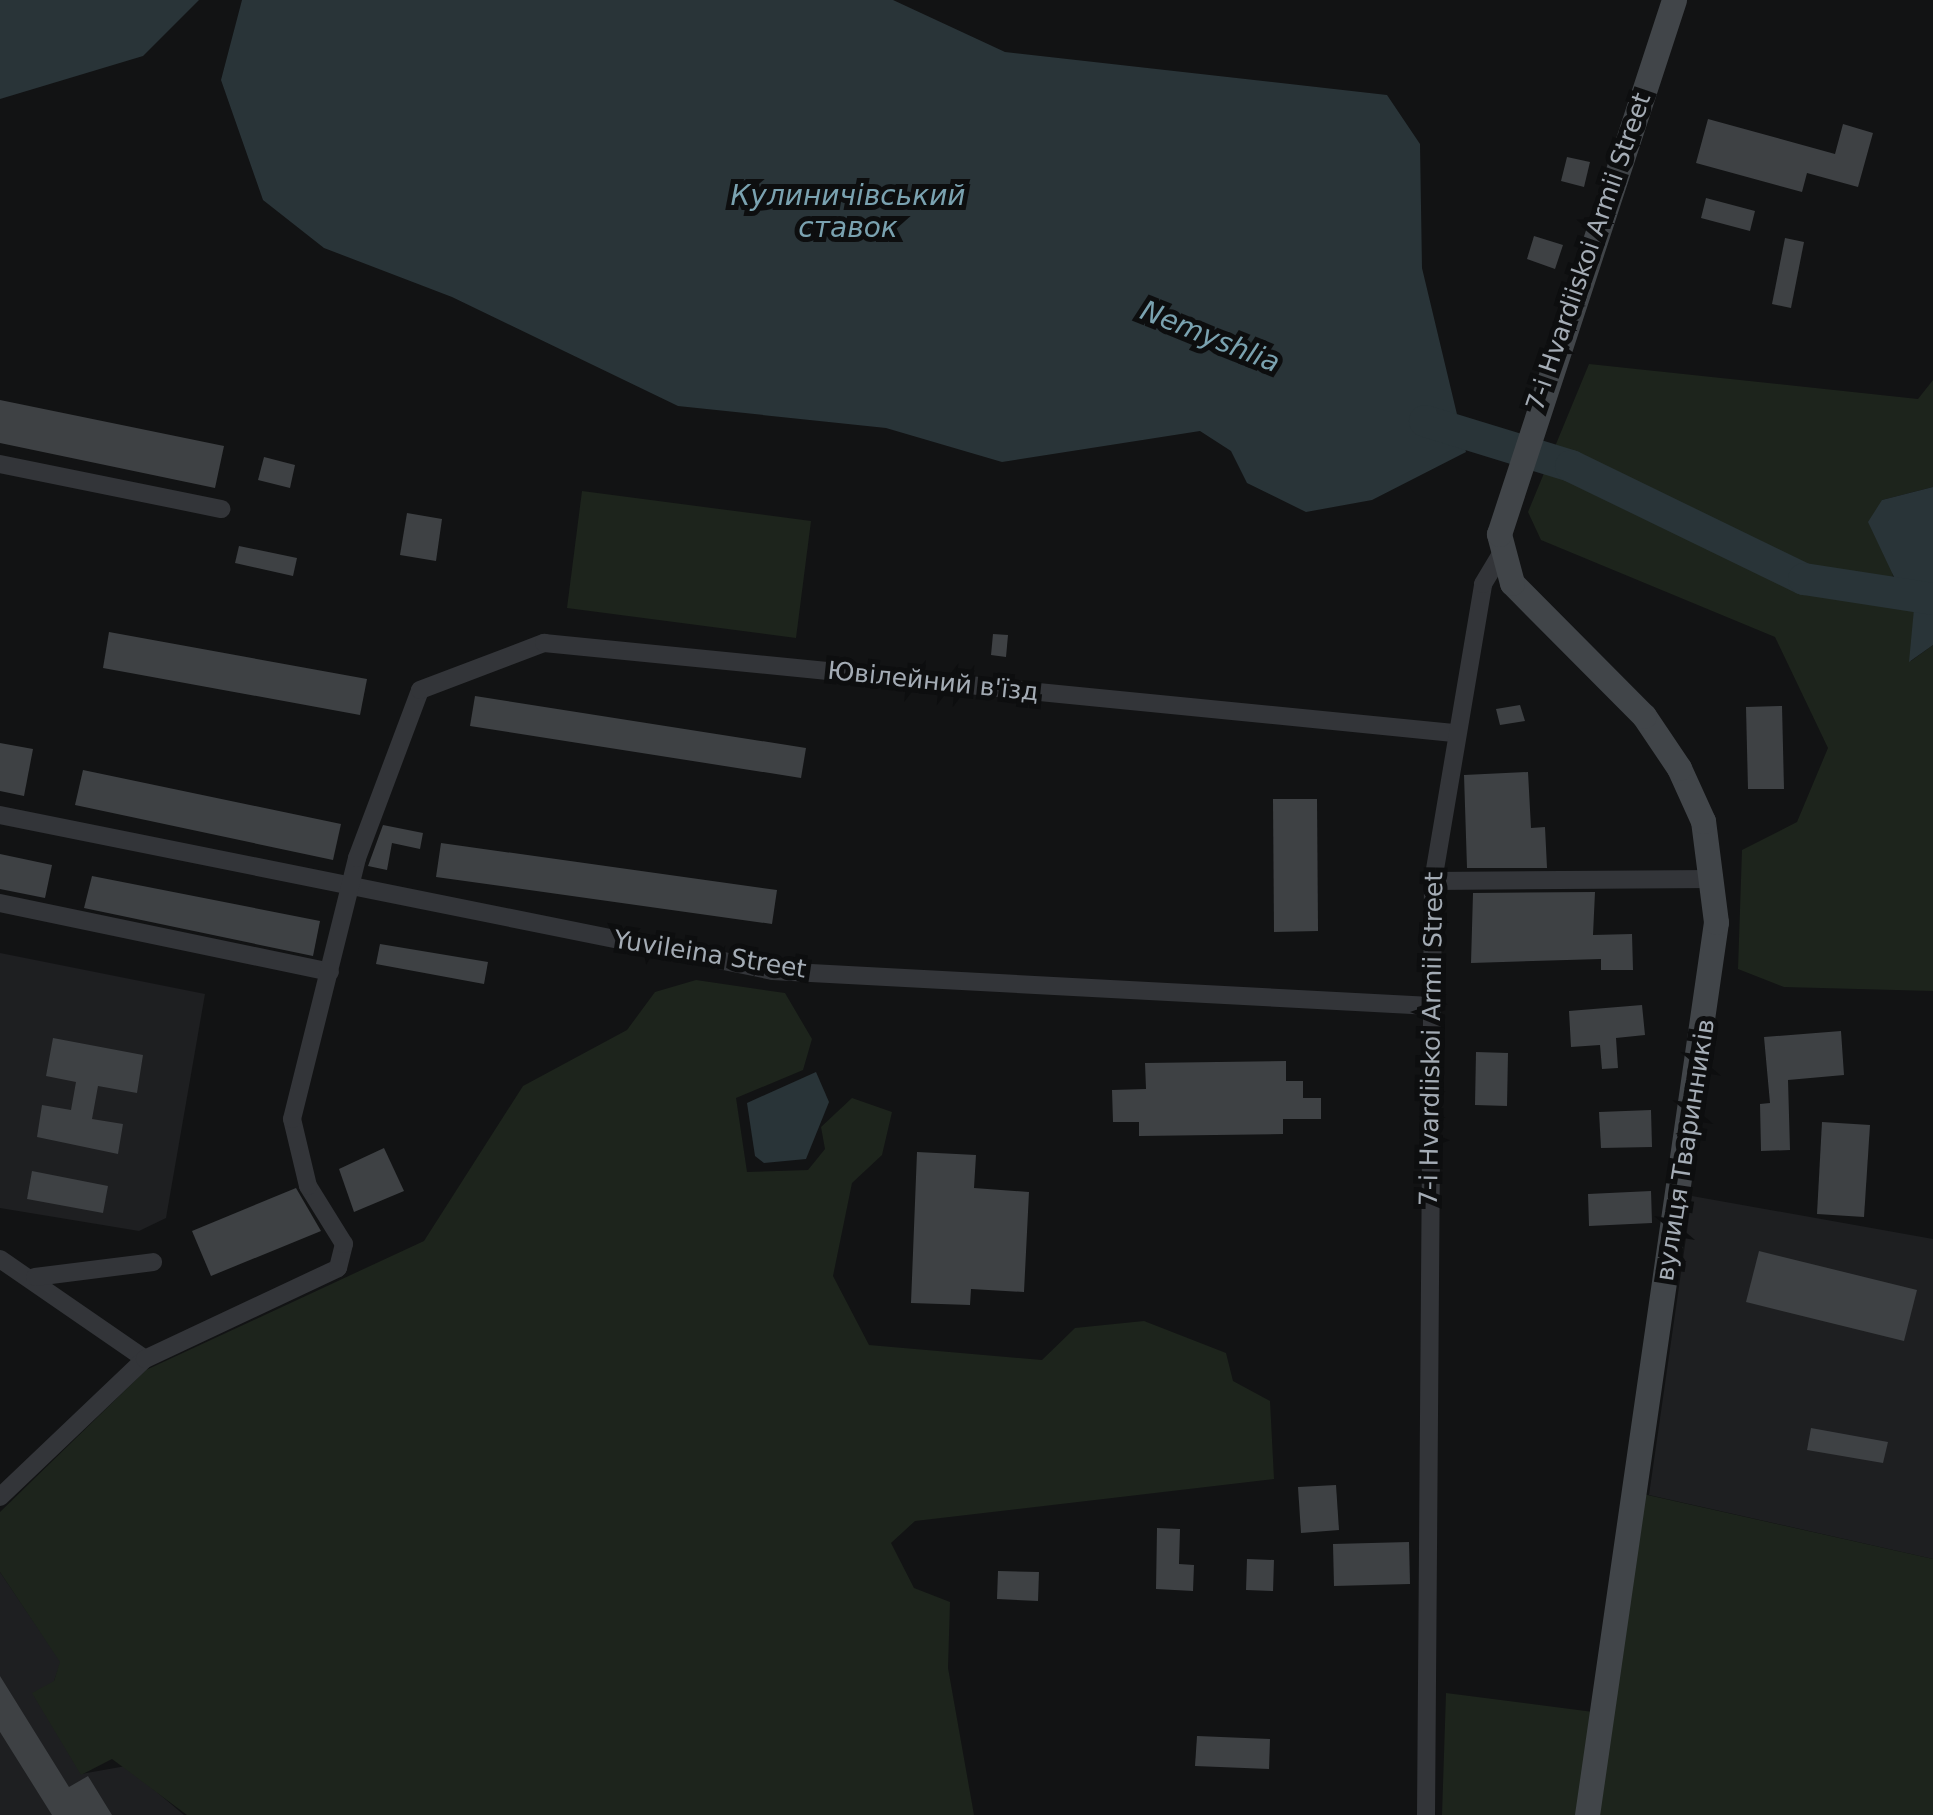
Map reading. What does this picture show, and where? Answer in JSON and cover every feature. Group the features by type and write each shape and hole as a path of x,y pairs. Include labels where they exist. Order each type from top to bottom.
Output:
{"main road":[{"name":"7-i Hvardiiskoi Armii Street","path":"1501,554 1508,493 1674,0"},
{"name":"вулиця Тваринників","path":"1501,554 1512,582 1664,744 1698,809 1713,879 1710,997 1587,1815"}],"street":[{"path":"0,464 221,509"},
{"name":"7-i Hvardiiskoi Armii Street","path":"1426,1815 1433,881 1454,733 1483,584 1501,554"},
{"name":"Ювілейний в'їзд","path":"352,888 420,690 544,644 1454,733"},
{"name":"Yuvileina Street","path":"0,815 774,971 1432,1006"},
{"path":"1433,881 1713,879"},
{"path":"0,1497 145,1359 338,1268 344,1244 308,1186 292,1119 352,888"},
{"path":"0,902 330,972"},
{"path":"0,1259 34,1277 145,1359"},
{"path":"34,1277 153,1262"}],"shaded area":[{"path":"1589,364 1918,399 1933,380 1933,487 1882,500 1893,577 1915,598 1911,661 1933,645 1933,991 1784,987 1738,969 1742,850 1797,822 1828,748 1775,637 1541,540 1528,512"},
{"path":"582,491 811,521 796,638 567,608"},
{"path":"0,953 205,994 166,1218 139,1231 0,1208"},
{"path":"696,980 785,993 812,1039 803,1070 736,1098 747,1172 808,1170 825,1149 821,1127 852,1098 892,1112 882,1155 852,1183 833,1276 869,1345 1042,1360 1075,1328 1144,1321 1226,1353 1233,1381 1270,1401 1274,1479 915,1521 891,1543 914,1588 950,1602 948,1668 974,1815 187,1815 112,1759 81,1775 32,1693 54,1681 60,1662 0,1572 0,1512 146,1370 424,1241 523,1086 627,1030 655,992"},
{"path":"1692,1196 1933,1239 1933,1559 1649,1495"},
{"path":"1634,1492 1933,1559 1933,1815 1442,1815 1446,1693 1601,1713"},
{"path":"0,1572 61,1662 54,1681 81,1774 126,1766 184,1815 0,1815"}],"water":[{"path":"0,0 199,0 143,56 0,99"},
{"name":"Кулиничівський ставок","path":"242,0 893,0 1005,52 1387,95 1420,144 1422,268 1466,452 1372,500 1306,512 1247,483 1231,451 1200,431 1002,462 886,428 678,406 452,297 324,248 263,200 221,80"},
{"path":"1933,487 1933,645 1909,662 1915,598 1894,577 1868,522 1882,500"},
{"path":"816,1072 829,1102 806,1159 764,1163 755,1156 747,1103"}],"building":[{"path":"1708,119 1835,154 1843,124 1873,133 1858,187 1807,173 1802,192 1696,163"},
{"path":"1567,157 1590,162 1584,187 1561,181"},
{"path":"1706,198 1755,211 1750,231 1701,218"},
{"path":"1534,236 1563,245 1555,269 1527,259"},
{"path":"1785,238 1804,242 1791,308 1772,304"},
{"path":"0,400 224,446 215,488 0,443"},
{"path":"264,457 295,465 290,488 258,480"},
{"path":"407,513 442,519 436,561 400,555"},
{"path":"239,546 297,558 293,576 235,563"},
{"path":"109,632 367,679 360,715 103,668"},
{"path":"993,634 1008,635 1006,657 991,655"},
{"path":"475,696 806,748 801,778 470,726"},
{"path":"1520,705 1525,721 1500,725 1496,709"},
{"path":"1782,706 1784,789 1748,789 1746,707"},
{"path":"0,743 33,749 24,796 0,791"},
{"path":"83,770 341,824 333,860 75,805"},
{"path":"1528,772 1531,828 1545,827 1547,868 1467,868 1464,775"},
{"path":"1273,799 1317,799 1318,931 1274,932"},
{"path":"383,825 423,833 420,849 392,843 387,870 368,866"},
{"path":"441,843 777,890 772,924 436,877"},
{"path":"0,854 52,865 45,898 0,889"},
{"path":"92,876 320,921 313,956 84,908"},
{"path":"1595,892 1593,935 1632,934 1633,970 1601,970 1601,959 1471,963 1473,893"},
{"path":"380,944 488,962 484,984 376,964"},
{"path":"1642,1005 1645,1035 1616,1038 1618,1068 1602,1069 1600,1045 1571,1047 1569,1011"},
{"path":"1841,1031 1844,1075 1788,1080 1790,1150 1761,1151 1760,1104 1770,1103 1764,1037"},
{"path":"53,1038 143,1055 137,1093 98,1086 92,1119 123,1124 118,1154 37,1137 42,1105 71,1110 76,1082 46,1076"},
{"path":"1476,1052 1508,1053 1507,1106 1475,1105"},
{"path":"1286,1061 1286,1081 1303,1081 1303,1098 1321,1098 1321,1119 1283,1119 1283,1134 1139,1136 1139,1122 1113,1122 1112,1090 1146,1089 1145,1063"},
{"path":"1651,1110 1652,1147 1601,1148 1599,1112"},
{"path":"1822,1122 1870,1125 1864,1217 1817,1214"},
{"path":"384,1148 404,1191 354,1212 339,1169"},
{"path":"917,1152 976,1155 974,1188 1029,1192 1024,1292 971,1289 970,1305 911,1303"},
{"path":"32,1171 108,1186 103,1213 27,1199"},
{"path":"296,1188 321,1231 211,1276 192,1231"},
{"path":"1651,1191 1652,1223 1589,1226 1588,1194"},
{"path":"1759,1251 1917,1290 1904,1341 1746,1302"},
{"path":"1811,1428 1888,1442 1883,1463 1807,1450"},
{"path":"1336,1485 1339,1530 1301,1533 1298,1487"},
{"path":"1157,1528 1180,1529 1179,1564 1194,1565 1193,1591 1156,1589"},
{"path":"1409,1542 1410,1584 1334,1586 1333,1544"},
{"path":"1247,1559 1274,1560 1273,1591 1246,1590"},
{"path":"998,1571 1039,1572 1038,1601 997,1599"},
{"path":"0,1676 69,1787 88,1776 112,1815 52,1815 0,1732"},
{"path":"1197,1736 1270,1739 1269,1769 1195,1766"}],"waterway":[{"name":"Nemyshlia","path":"1425,421 1571,466 1804,579 1933,599"}]}
